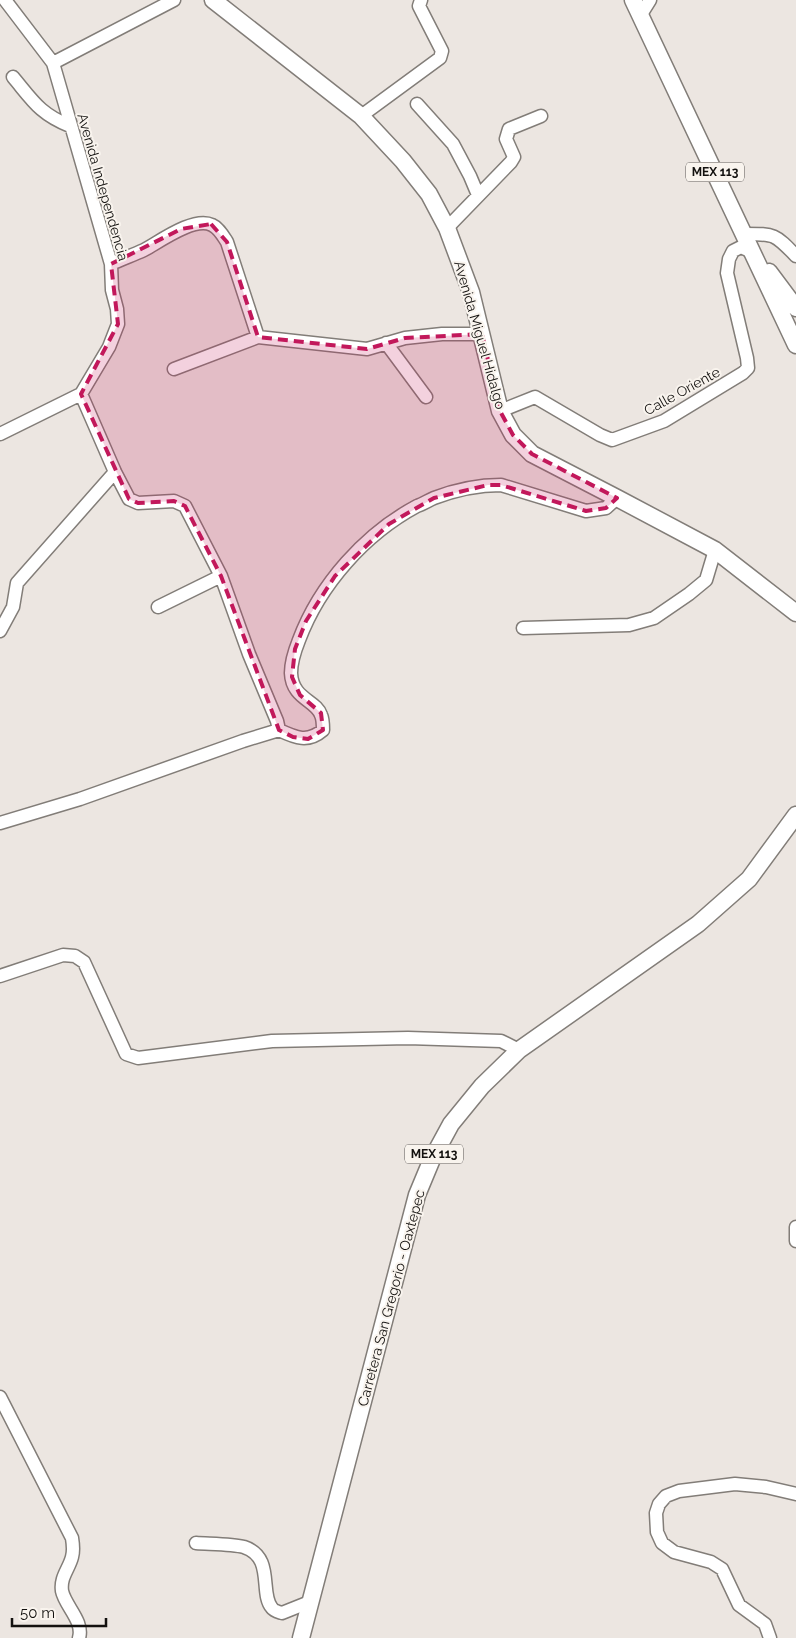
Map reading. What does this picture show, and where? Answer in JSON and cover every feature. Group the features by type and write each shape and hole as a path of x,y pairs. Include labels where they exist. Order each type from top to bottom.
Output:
{"main road":[{"name":"Avenida Miguel Hidalgo","path":"213,0 361,116 429,194 447,228 466,276 500,411 512,435 532,454 715,550 796,613"},
{"name":"MEX 113","path":"633,0 796,345"},
{"path":"752,252 796,308"},
{"name":"Carretera San Gregorio - Oaxtepec","path":"301,1638 417,1195 432,1158 451,1124 482,1086 519,1050 698,924 749,879 796,815"}],"street":[{"name":"Avenida Independencia","path":"5,0 53,63 111,264 112,290 117,309 118,324 109,346 81,394"},
{"path":"53,63 174,0"},
{"path":"361,116 440,58 442,51 419,6 421,0"},
{"path":"640,16 650,0"},
{"path":"13,77 40,110 57,121 70,126"},
{"path":"417,104 454,144 478,195"},
{"path":"447,228 512,162 514,157 506,139 509,129 541,116"},
{"path":"111,264 142,251 181,229 204,223 212,224 219,230 227,242 258,337"},
{"path":"744,234 768,234 781,241 796,256"},
{"name":"Calle Oriente","path":"500,411 535,397 612,440 664,421 743,373 748,368 747,358 727,272 729,259 733,251 741,247 752,252"},
{"path":"174,369 258,337 367,349 405,338 442,334 482,334"},
{"path":"386,342 426,397"},
{"path":"0,434 81,394 115,472 129,499 138,503 174,500 185,506 221,576 248,654 277,721 279,730"},
{"path":"0,631 13,607 17,583 115,472"},
{"path":"0,823 80,799 279,730 293,737 308,739 317,735 323,730 321,713 315,706 300,696 292,677 296,649 306,620 335,576 365,544 396,519 434,498 488,485 501,484 586,510 606,508 618,498"},
{"path":"523,628 629,626 654,618 706,580 715,550"},
{"path":"158,607 221,576"},
{"path":"0,976 62,955 75,956 84,962 126,1054 138,1058 272,1041 408,1038 501,1041 519,1050"},
{"path":"796,1228 796,1241"},
{"path":"0,1397 72,1538 74,1550 72,1560 63,1576 62,1591 79,1627 79,1638"},
{"path":"770,1638 765,1624 739,1605 722,1570 710,1562 674,1552 662,1543 657,1532 656,1513 659,1504 666,1496 679,1490 735,1484 766,1487 796,1494"},
{"path":"196,1543 244,1547 256,1554 264,1567 269,1604 273,1610 282,1613 312,1600"}],"highlighted area":[{"path":"211,224 227,242 258,337 367,349 405,338 482,334 500,411 513,435 532,454 617,498 606,508 586,511 501,485 488,485 434,498 389,524 335,576 306,621 295,649 292,677 300,695 321,713 323,730 308,739 293,737 279,730 221,576 185,506 174,501 138,503 129,499 81,394 118,324 111,264 181,229"}]}
